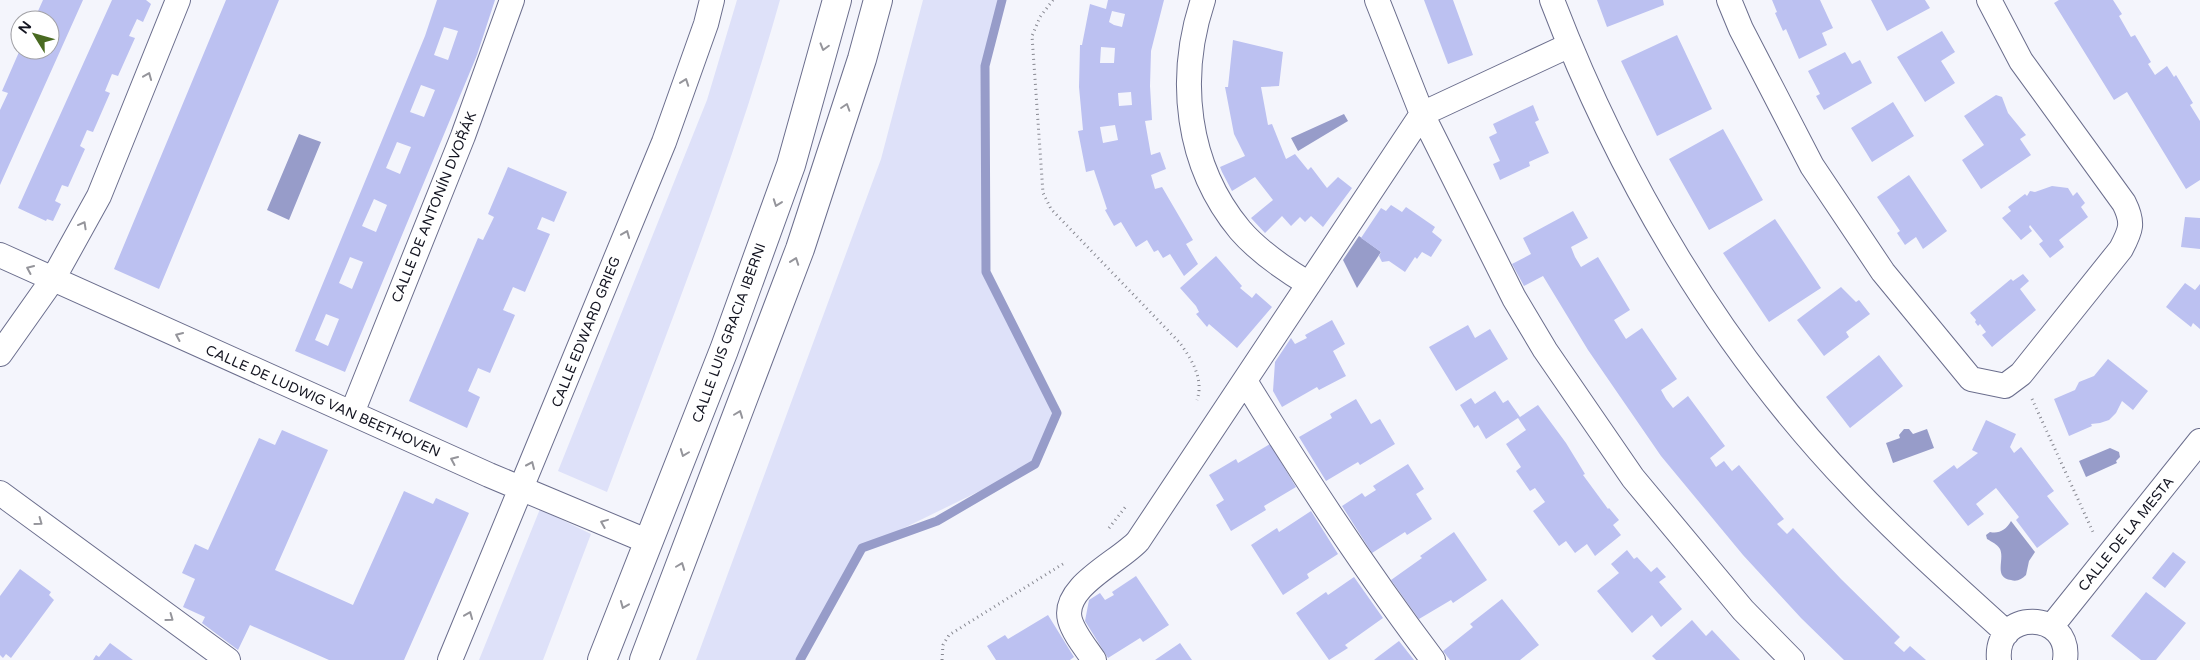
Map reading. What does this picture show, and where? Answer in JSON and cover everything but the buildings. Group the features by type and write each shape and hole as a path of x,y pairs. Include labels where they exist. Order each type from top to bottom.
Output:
{"main road":[{"name":"CALLE LUIS GRACIA IBERNI","path":"602,660 724,350 791,166 837,0"},
{"path":"644,660 739,414 800,248 862,60 878,0"}],"street":[{"path":"0,354 53,279 99,196 178,0"},
{"name":"CALLE DE ANTONÍN DVOŘÁK","path":"352,413 464,136 512,0"},
{"name":"CALLE EDWARD GRIEG","path":"450,660 664,142 706,24 712,0"},
{"path":"1203,0 1193,31 1189,58 1188,90 1190,115 1205,171 1218,197 1240,229 1283,268 1308,284"},
{"path":"1377,0 1422,114 1514,298 1578,400 1633,478 1688,545 1743,610 1792,660"},
{"path":"1552,0 1570,45 1614,142 1670,244 1730,338 1783,408 1851,486 1924,558 2007,633"},
{"path":"1729,0 1741,29 1812,166 1884,272 1971,379 2005,386 2021,374 2121,249 2127,238 2132,221 2124,203 2021,61 1989,0"},
{"path":"1094,660 1073,628 1069,618 1069,608 1073,597 1084,584 1129,552 1138,541 1422,114 1570,45"},
{"name":"CALLE DE LUDWIG VAN BEETHOVEN","path":"0,255 521,489 649,542"},
{"path":"1245,382 1312,491 1433,660"},
{"name":"CALLE DE LA MESTA","path":"2051,627 2200,440"},
{"path":"0,493 228,660"},
{"path":"2000,660 2001,642 2007,633 2018,624 2030,621 2042,622 2060,635 2063,642 2065,660"}],"path":[{"path":"1053,0 1040,17 1032,36 1043,193 1051,209 1180,343 1193,361 1201,389 1196,404"},
{"path":"2021,374 2105,560"},
{"path":"1108,530 1131,499"},
{"path":"942,660 943,645 949,636 1071,559"}],"shaded area":[{"path":"737,0 780,0 762,62 721,186 607,492 558,471 707,100"},
{"path":"923,0 1002,0 985,66 986,271 1057,413 1035,464 863,548 800,660 696,660 881,159"},
{"path":"540,509 591,534 543,660 479,660"}],"water":[{"path":"1344,114 1348,121 1298,151 1291,138"},
{"path":"299,134 321,142 289,220 267,210"},
{"path":"1359,236 1381,252 1357,288 1343,260"},
{"path":"1904,429 1909,429 1913,434 1927,429 1934,448 1893,463 1886,443 1900,438 1899,435"},
{"path":"2110,448 2119,452 2120,457 2116,461 2117,463 2086,477 2079,461"},
{"path":"2011,521 2035,552 2029,561 2026,575 2015,581 2002,575 2000,549 1996,544 1987,539 1986,535 1990,532 2002,531"}],"waterway":[{"path":"800,660 862,548 937,521 1035,464 1057,413 986,272 985,66 1002,0"}]}
